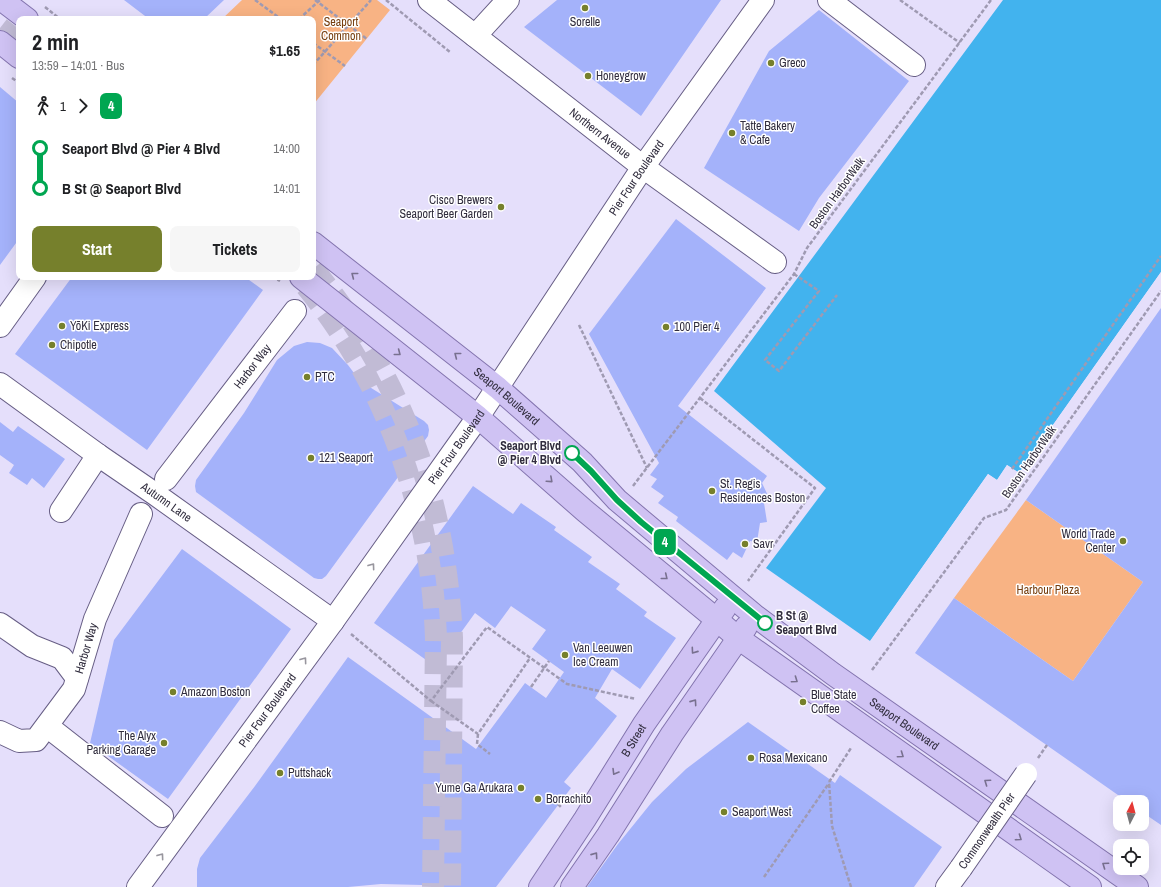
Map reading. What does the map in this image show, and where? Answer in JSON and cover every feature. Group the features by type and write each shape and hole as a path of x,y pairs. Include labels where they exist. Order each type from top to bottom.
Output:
{"main road":[{"path":"2,0 34,12"},
{"path":"0,42 16,55"},
{"name":"Seaport Boulevard","path":"316,244 498,388 582,462 617,500 754,615 833,674 1137,887"},
{"path":"305,280 478,417 598,522 738,638 1090,887"},
{"name":"B Street","path":"540,887 579,830 644,724 732,597"},
{"path":"572,887 608,835 672,734 754,615"}],"street":[{"name":"Northern Avenue","path":"429,0 643,167 775,262"},
{"path":"475,36 508,0"},
{"name":"Pier Four Boulevard","path":"138,887 333,621 478,417 643,167 763,0"},
{"path":"828,0 914,65"},
{"path":"0,326 33,280"},
{"name":"Harbor Way","path":"166,479 295,311"},
{"name":"Autumn Lane","path":"0,384 333,621"},
{"path":"61,511 98,455"},
{"name":"Harbor Way","path":"0,732 19,741 36,740 74,690 95,619 141,514"},
{"path":"0,624 32,646 62,658 77,678"},
{"path":"47,726 162,816"},
{"name":"Commonwealth Pier","path":"947,887 1026,774"}],"path":[{"path":"255,0 277,16"},
{"path":"316,62 371,0"},
{"path":"386,0 450,52"},
{"path":"900,0 960,43"},
{"name":"Boston HarborWalk","path":"633,486 794,274 807,248 991,0"},
{"path":"302,16 318,1 366,39"},
{"path":"34,12 49,16"},
{"path":"316,45 345,66"},
{"path":"1012,469 1161,256"},
{"path":"794,274 819,291 765,360 779,371 838,295"},
{"name":"Boston HarborWalk","path":"872,670 984,518 1006,510 1161,291"},
{"path":"578,325 647,468"},
{"path":"700,398 815,488 748,581"},
{"path":"431,701 486,628 566,684 637,699"},
{"path":"351,634 431,701 478,734"},
{"path":"490,754 477,744 478,734 530,658"},
{"path":"530,687 549,661"},
{"path":"764,876 852,748"},
{"path":"829,782 832,826 851,887"}],"green space":[{"name":"Seaport Common","path":"242,0 377,0 390,10 316,101 316,16 225,16"},
{"name":"Harbour Plaza","path":"1026,500 1143,582 1073,681 954,598"}],"water":[{"path":"1003,0 1161,0 1161,272 1019,473 1007,465 997,480 988,474 870,641 766,568 826,488 714,391"}],"pier":[{"path":"1161,272 1161,276 1021,475 1018,475 1008,468 998,482 989,477 872,642 869,643 988,474 997,480 1007,465 1019,473"}],"building":[{"path":"124,0 224,0 207,16 145,16"},
{"path":"557,0 721,0 641,116 524,27"},
{"path":"819,10 909,81 819,198 799,231 704,168 769,51"},
{"path":"0,87 16,100 16,243 0,265"},
{"name":"100 Pier 4","path":"676,219 766,288 678,406 767,476 762,483 770,500 764,503 767,522 760,523 757,542 750,541 742,558 733,552 727,560 676,521 678,517 658,503 664,496 651,487 657,479 650,475 659,463 589,334"},
{"path":"70,280 249,280 263,290 147,450 15,354"},
{"name":"World Trade Center","path":"1161,308 1161,825 1149,817 1149,795 1118,795 915,653 954,598 1073,681 1143,582 1026,500"},
{"name":"121 Seaport","path":"307,342 320,343 332,348 348,365 360,381 424,421 428,425 429,430 428,436 326,576 322,579 314,578 196,492 195,486 196,480 244,413 277,360 294,346"},
{"path":"0,422 13,432 18,426 65,459 44,488 32,478 27,485 9,473 14,465 0,455"},
{"path":"473,486 513,514 521,503 556,527 554,530 592,557 588,562 620,584 616,589 647,612 644,616 676,638 640,689 612,669 595,698 617,716 564,782 571,788 496,887 442,887 381,884 348,887 197,887 197,869 200,858 255,786 348,657 476,749 525,683 546,698 564,672 532,649 546,630 511,606 495,628 475,613 436,667 374,623"},
{"name":"Amazon Boston","path":"182,549 291,629 168,799 90,743 114,640"},
{"name":"Seaport West","path":"748,722 835,783 840,775 942,847 914,887 587,887 618,844 652,802 686,769"}],"tunnel":[{"path":"0,28 16,41"},
{"path":"316,273 345,311 372,353 395,397 414,442 429,488 440,536 448,586 452,638 450,887"},
{"path":"306,286 329,316 350,348 386,416 412,488 422,525 432,582 436,638 433,887"}],"bus line":[{"name":"4","path":"572,453 591,471 617,500 641,522 765,623"}],"place":[{"name":"Sorelle","path":"585,8"},
{"name":"Greco","path":"771,63"},
{"name":"Honeygrow","path":"588,76"},
{"name":"Tatte Bakery & Cafe","path":"732,133"},
{"name":"Cisco Brewers Seaport Beer Garden","path":"501,207"},
{"name":"YōKi Express","path":"62,326"},
{"name":"100 Pier 4","path":"666,327"},
{"name":"Chipotle","path":"52,345"},
{"name":"PTC","path":"307,377"},
{"name":"Seaport Blvd @ Pier 4 Blvd","path":"572,453"},
{"name":"121 Seaport","path":"311,458"},
{"name":"St. Regis Residences Boston","path":"712,491"},
{"name":"World Trade Center","path":"1123,541"},
{"name":"Savr","path":"745,544"},
{"name":"B St @ Seaport Blvd","path":"765,623"},
{"name":"Van Leeuwen Ice Cream","path":"565,655"},
{"name":"Amazon Boston","path":"173,692"},
{"name":"Blue State Coffee","path":"803,702"},
{"name":"The Alyx Parking Garage","path":"164,743"},
{"name":"Rosa Mexicano","path":"751,758"},
{"name":"Puttshack","path":"280,773"},
{"name":"Yume Ga Arukara","path":"521,788"},
{"name":"Borrachito","path":"538,799"},
{"name":"Seaport West","path":"724,812"}]}
